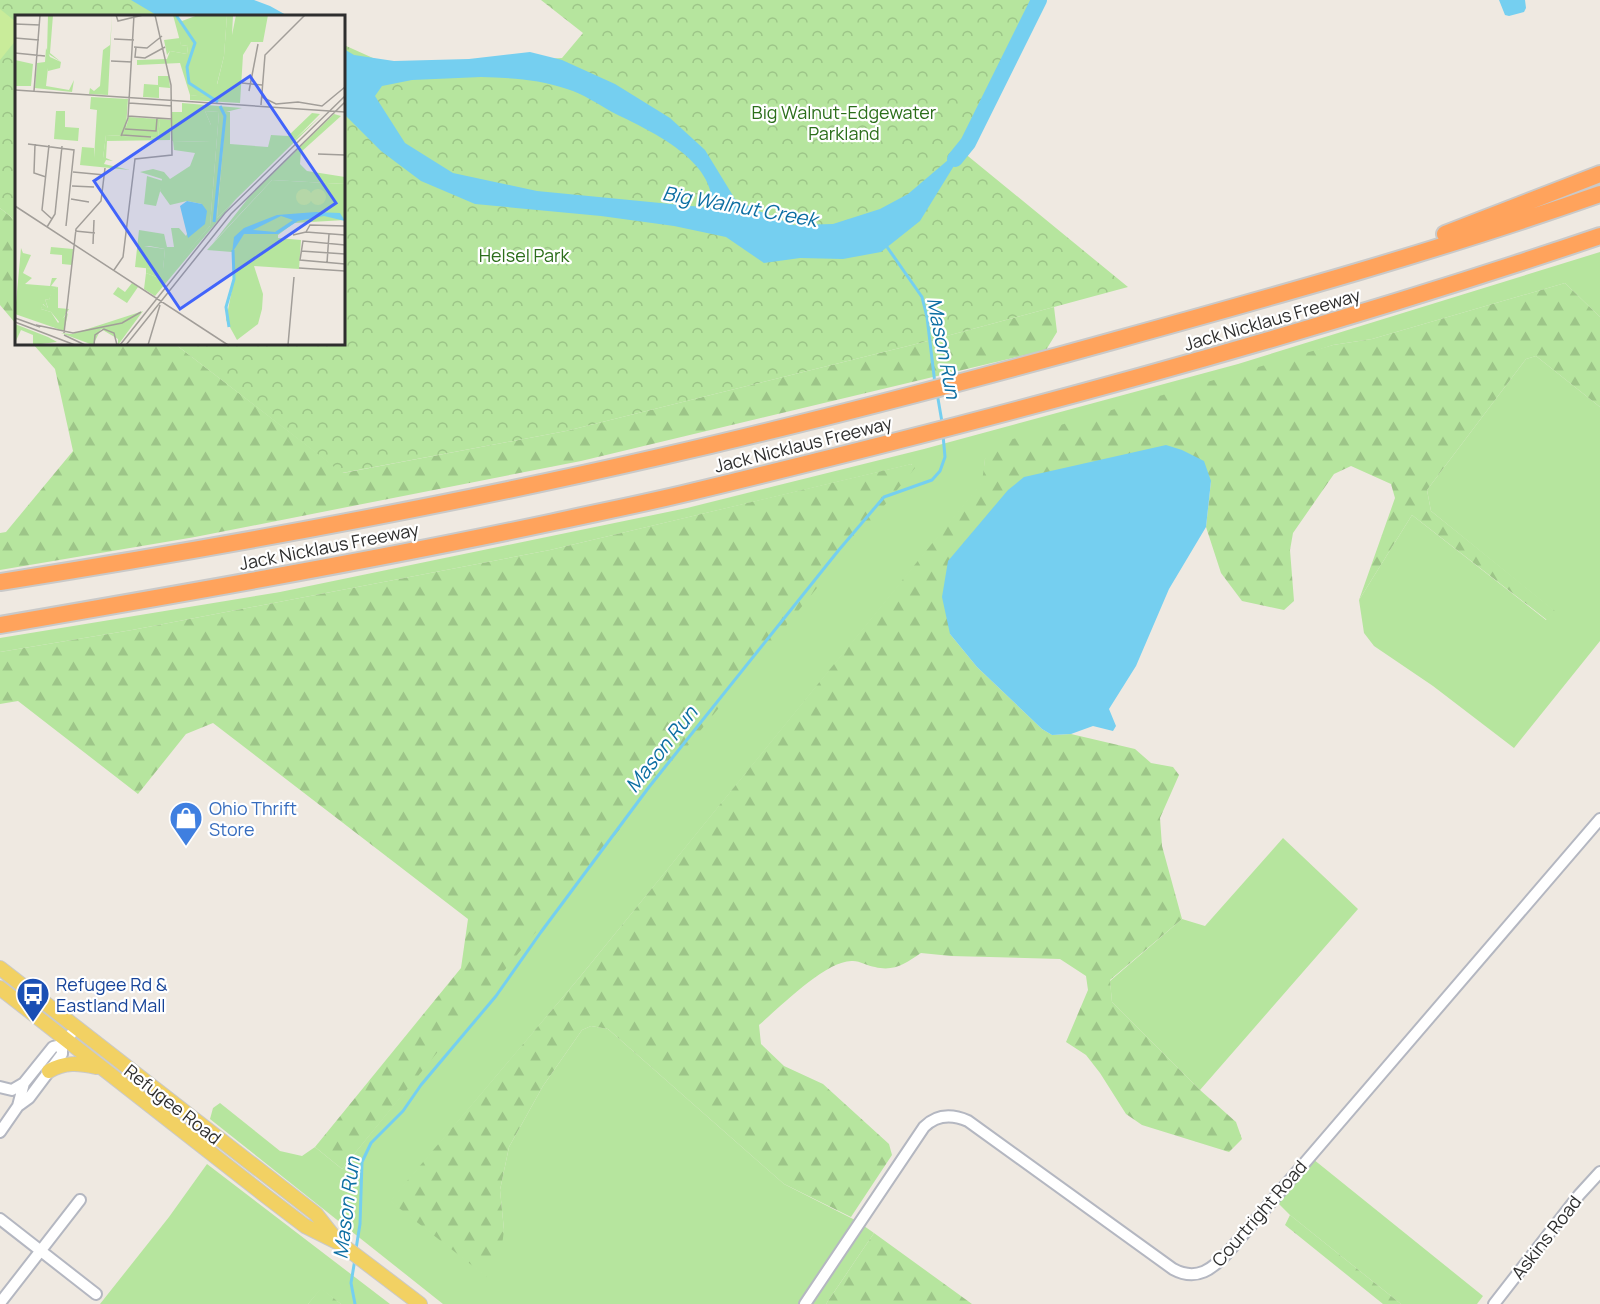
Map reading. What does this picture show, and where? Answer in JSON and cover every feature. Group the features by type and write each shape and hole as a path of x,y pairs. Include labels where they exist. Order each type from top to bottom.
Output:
{"highway":[{"path":"1330,280 1600,174"},
{"name":"Jack Nicklaus Freeway","path":"0,582 240,542 500,492 716,444 956,384 1330,280 1600,194"},
{"name":"Jack Nicklaus Freeway","path":"0,625 306,572 689,493 958,426 1293,333 1391,304 1600,236"}],"main road":[{"name":"Refugee Road","path":"0,968 316,1214 344,1247"},
{"name":"Refugee Road","path":"0,988 64,1042 305,1226 344,1247 420,1304"},
{"path":"49,1071 65,1064 80,1063 101,1068"}],"street":[{"name":"Courtright Road","path":"805,1304 924,1128 933,1120 946,1116 955,1116 968,1121 1173,1269 1194,1275 1210,1269 1229,1251 1600,819"},
{"path":"0,1088 12,1090 24,1083 53,1047 64,1042 76,1028"},
{"path":"0,1132 18,1106 29,1098 62,1054 64,1042"},
{"path":"18,1106 24,1083"},
{"path":"0,1088 18,1106"},
{"name":"Askins Road","path":"1495,1303 1579,1194 1600,1172"},
{"path":"0,1303 80,1200"},
{"path":"0,1219 96,1294"}],"green space":[{"path":"0,0 249,0 277,15 15,15 15,220 0,208"},
{"name":"Helsel Park","path":"541,0 1039,0 963,152 1128,287 928,341 566,431 342,473 176,345 345,345 345,45 393,67 562,58 583,33"},
{"path":"0,9 15,21 15,41 0,60"},
{"path":"0,208 15,220 15,323 0,305"},
{"path":"1600,252 1600,317 1565,283 1372,339 1333,345 985,459 983,482 579,978 391,1201 488,1277 504,1230 500,1190 509,1147 543,1086 582,1030 591,1026 608,1029 784,1184 855,1220 799,1304 443,1304 210,1119 213,1108 220,1103 280,1151 302,1156 315,1147 342,1169 912,464 550,550 132,630 0,652 0,638 280,592 687,508 924,449 1238,364"},
{"path":"1565,283 1600,317 1600,407 1536,356 1526,359 1427,490 1431,511 1555,611 1547,620 1412,515 1359,600 1395,498 1391,484 1351,466 1334,474 1293,533 1290,550 1294,601 1284,610 1242,601 1221,573 1206,527 1211,481 950,634 977,667 1042,729 1052,735 1071,734 1135,749 1151,763 1173,767 1179,775 1160,818 1162,846 1182,919 1110,980 1112,1002 1200,1090 1236,1122 1242,1139 1229,1152 1142,1125 1126,1114 1086,1055 1066,1042 1088,990 1086,976 1060,959 921,953 905,963 888,968 853,961 842,962 817,976 759,1025 761,1044 784,1066 823,1084 889,1144 892,1155 851,1217 784,1184 608,1029 591,1026 582,1030 543,1086 509,1147 500,1190 504,1230 500,1261 488,1278 390,1201 579,978 982,482 985,459 999,443 1333,345 1372,339"},
{"path":"1054,307 1057,332 1046,350 581,461 195,537 0,570 0,533 6,532 73,451 55,369 34,345 176,345 343,473 566,431 928,341"},
{"path":"1536,356 1600,407 1600,641 1514,748 1433,686 1374,646 1364,633 1359,600 1412,515 1546,620 1554,611 1431,511 1427,490 1526,359"},
{"path":"911,464 915,468 342,1169 315,1147 461,968 468,919 213,723 186,734 138,794 18,701 0,704 0,652 132,630 550,550"},
{"path":"1283,838 1358,909 1200,1090 1112,1002 1110,981 1182,919 1205,926"},
{"path":"1313,1159 1483,1296 1477,1304 1401,1304 1290,1215 1276,1201"},
{"path":"207,1164 390,1304 341,1304 321,1289 308,1304 100,1304 169,1217"},
{"path":"1290,1215 1401,1304 1383,1304 1285,1225"},
{"path":"864,1226 874,1233 826,1304 812,1304"},
{"path":"874,1233 972,1304 826,1304"},
{"path":"321,1288 341,1304 308,1304"}],"water":[{"path":"131,0 254,0 286,15 156,15"},
{"path":"1499,0 1525,0 1526,8 1524,12 1505,15"},
{"path":"345,50 354,55 394,61 469,59 530,52 562,60 615,84 670,118 705,150 735,199 794,225 833,224 880,209 908,194 968,143 920,221 881,252 843,259 800,258 764,263 726,237 674,226 601,216 475,204 421,181 381,151 345,115","holes":["481,77 535,81 573,91 661,137 692,161 703,175 710,191 712,208 537,191 453,173 405,143 375,96 382,86 412,80"]},
{"path":"1166,445 1204,461 1211,481 1206,527 1169,589 1136,666 1109,709 1116,726 1113,731 1093,726 1071,734 1052,735 1042,729 977,667 950,634 942,597 948,561 1008,490 1024,477"}],"waterway":[{"name":"Big Walnut Creek","path":"955,159 968,143 1039,0"},
{"name":"Mason Run","path":"885,244 922,297 927,317 935,384"},
{"name":"Mason Run","path":"937,393 942,422"},
{"name":"Mason Run","path":"356,1249 360,1224 362,1162 371,1143 403,1111 421,1085 496,996 649,787 838,551 884,497 932,480 940,471 945,457 943,435"},
{"name":"Mason Run","path":"355,1259 351,1283 355,1304"}],"place":[{"name":"Ohio Thrift Store","path":"186,847"},
{"name":"Refugee Rd & Eastland Mall","path":"33,1023"}],"park label":[{"name":"Big Walnut-Edgewater Parkland","path":"844,122"}]}
